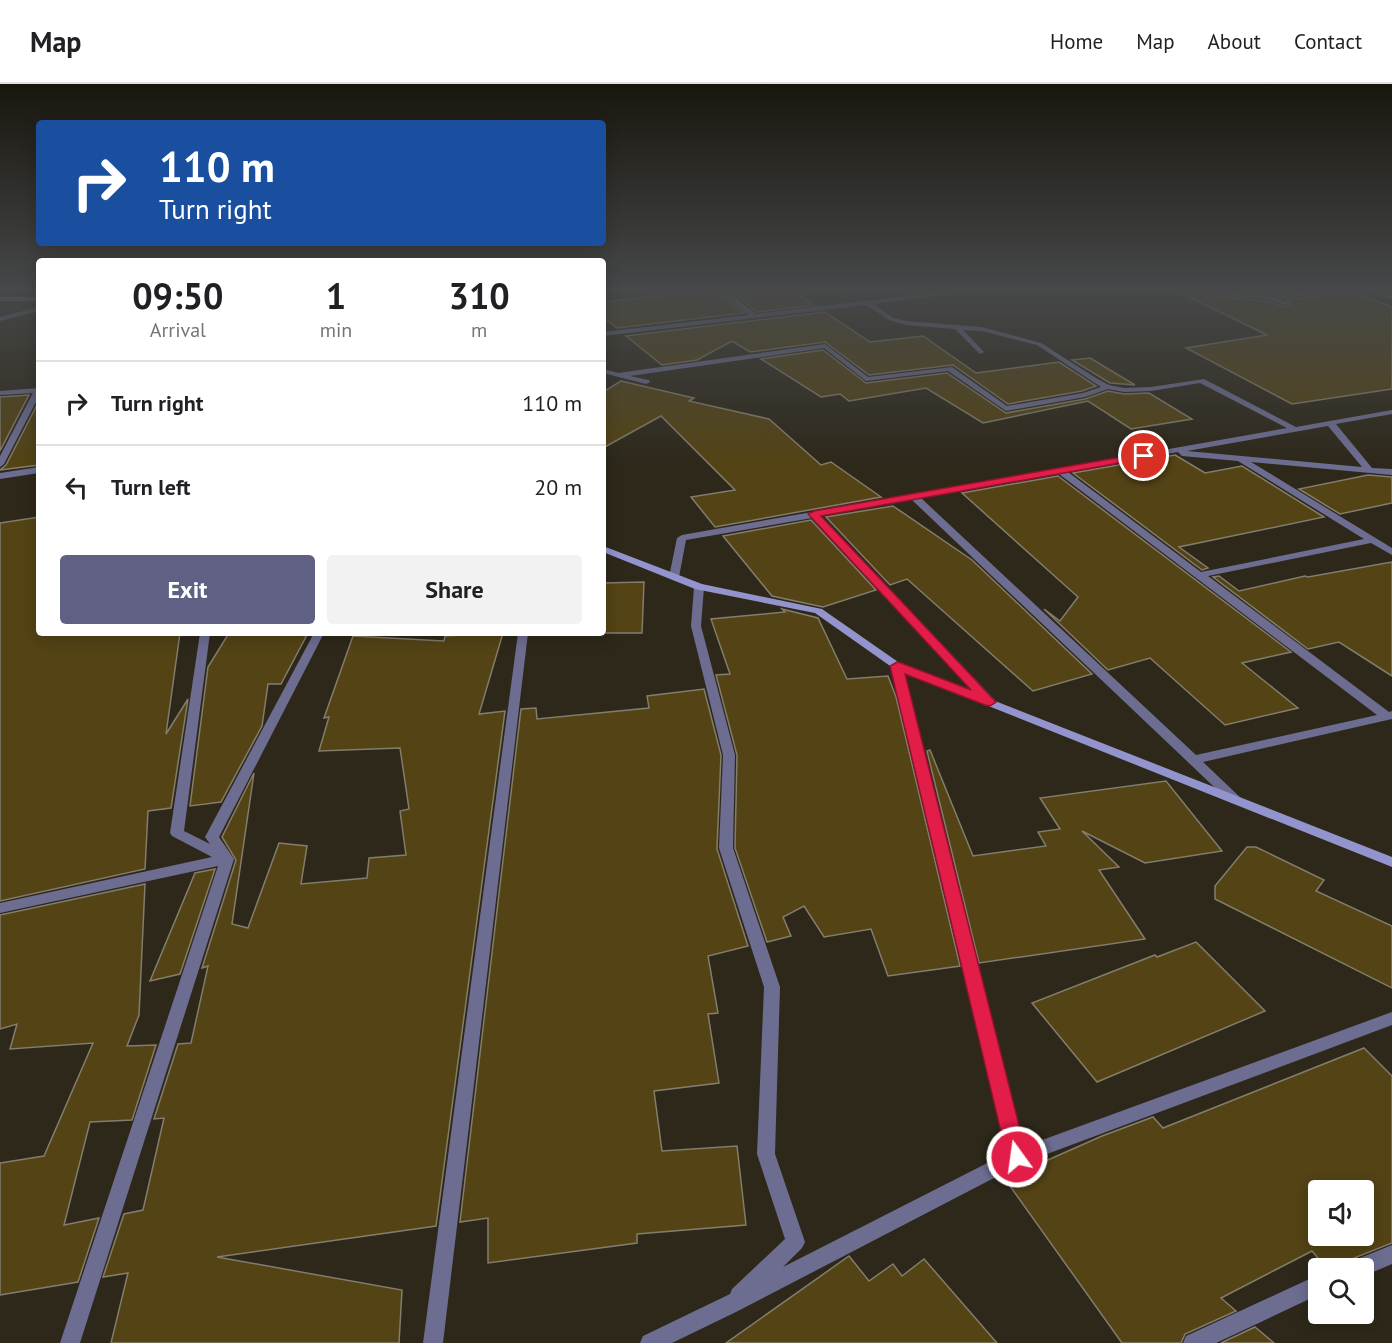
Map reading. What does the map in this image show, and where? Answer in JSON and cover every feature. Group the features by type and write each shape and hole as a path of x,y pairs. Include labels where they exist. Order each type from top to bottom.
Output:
{"main road":[{"path":"606,550 699,587 818,612 897,666 1392,862"}],"street":[{"path":"618,375 812,348"},
{"path":"827,348 866,379 949,369 1006,409 1084,395 1107,387"},
{"path":"976,348 980,352"},
{"path":"1045,348 1107,387 1124,390 1200,381 1295,429"},
{"path":"606,372 646,382"},
{"path":"0,393 36,390"},
{"path":"0,464 36,394"},
{"path":"674,577 682,538 1392,412"},
{"path":"1330,423 1370,470"},
{"path":"1166,452 1392,472"},
{"path":"1239,459 1392,552"},
{"path":"0,476 36,470"},
{"path":"1061,471 1389,715"},
{"path":"914,497 1236,800"},
{"path":"814,514 990,702"},
{"path":"1200,575 1373,540"},
{"path":"699,587 696,626 729,755 726,848 772,987 766,1154 795,1242 729,1305"},
{"path":"205,636 177,833 227,860"},
{"path":"227,860 212,837 317,636"},
{"path":"433,1343 523,636"},
{"path":"897,666 1017,1157"},
{"path":"1193,760 1389,715"},
{"path":"0,908 227,860"},
{"path":"70,1343 227,860"},
{"path":"650,1343 729,1305 1017,1157 1392,1018"},
{"path":"1374,1262 1392,1254"},
{"path":"1193,1343 1308,1291"}],"building":[{"path":"641,348 720,348 697,360 662,365"},
{"path":"743,348 782,348 750,352"},
{"path":"833,348 940,348 976,373 1059,362 1096,386 1082,391 1008,404 953,365 869,375"},
{"path":"1186,348 1392,348 1392,389 1292,404"},
{"path":"823,350 866,383 947,373 1006,413 1085,399 1108,391 1124,394 1149,393 1192,419 1131,429 1088,401 983,423 926,388 849,401 840,394 821,397 761,359"},
{"path":"1090,358 1135,385 1110,383 1072,360"},
{"path":"621,381 694,398 689,401 769,419 821,465 831,462 881,497 715,527 691,497 735,490 661,416 606,446 606,390"},
{"path":"29,395 0,451 0,397"},
{"path":"36,407 36,465 0,470 6,465"},
{"path":"1175,455 1205,473 1242,466 1324,517 1179,547 1208,568 1202,570 1073,473"},
{"path":"1368,475 1392,477 1392,503 1340,514 1299,489"},
{"path":"1058,476 1291,652 1242,663 1298,708 1225,725 1150,658 1108,670 1044,609 1060,621 1078,597 962,493"},
{"path":"893,506 972,560 1092,674 1033,691 907,579 890,585 826,517"},
{"path":"36,517 36,636 180,636 166,734 188,699 171,808 148,811 145,869 0,901 0,523"},
{"path":"811,520 876,590 823,607 772,596 723,536"},
{"path":"1392,562 1392,676 1339,642 1308,649 1213,577 1219,576 1239,591 1305,576"},
{"path":"644,582 642,633 606,633 606,583"},
{"path":"782,609 818,618 847,679 888,676 896,697 960,966 888,976 871,929 824,937 804,906 783,917 791,936 767,942 735,848 737,755 716,675 730,674 711,619 785,612"},
{"path":"227,636 306,636 281,684 268,684 262,726 221,802 190,806 208,667"},
{"path":"353,636 444,641 445,636 502,636 479,714 505,711 436,1226 217,1257 402,1290 399,1343 111,1343 128,1273 103,1277 124,1214 143,1210 164,1118 154,1119 178,1044 191,1043 208,966 202,968 236,860 222,837 254,773 232,924 248,928 279,843 307,846 301,884 367,878 369,858 406,855 400,811 409,809 400,748 319,751 329,717 324,718"},
{"path":"704,689 721,755 717,849 748,946 708,956 718,1013 708,1014 719,1083 654,1091 662,1151 737,1146 746,1225 637,1234 637,1243 488,1263 488,1218 460,1222 521,709 536,708 537,719 649,708 647,696"},
{"path":"930,750 973,856 1046,846 1038,832 1060,829 1040,798 1166,781 1222,851 1145,863 1082,831 1119,867 1099,870 1145,939 979,963 927,751"},
{"path":"1247,847 1256,847 1324,880 1316,891 1392,926 1392,988 1215,899 1215,886"},
{"path":"215,869 180,974 150,981 195,873"},
{"path":"145,884 139,1015 127,1046 156,1045 132,1120 90,1122 64,1225 99,1218 78,1282 0,1295 0,1163 44,1156 93,1043 10,1049 17,1024 0,1029 0,915"},
{"path":"1196,942 1265,1011 1097,1082 1032,1003 1155,955 1157,957"},
{"path":"1364,1048 1392,1076 1392,1243 1354,1258 1318,1258 1312,1251 1221,1298 1236,1311 1185,1334 1181,1343 1122,1343 1005,1179 1102,1136 1153,1117 1163,1128"},
{"path":"849,1256 869,1281 893,1264 902,1276 924,1259 997,1343 726,1343"},
{"path":"1255,1327 1274,1343 1221,1343"}],"route":[{"path":"1017,1157 897,666 990,702 814,514 1144,456"}]}
